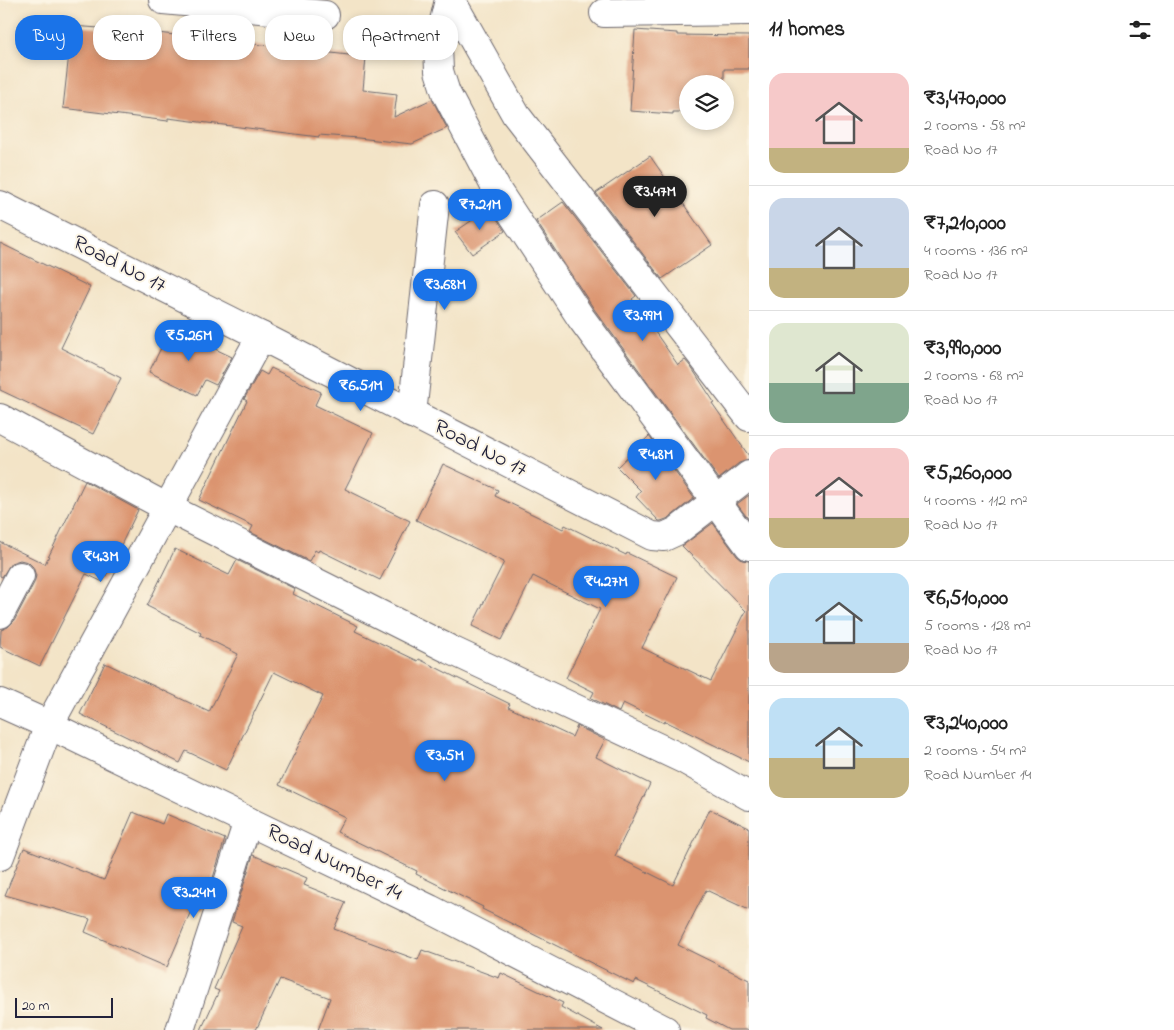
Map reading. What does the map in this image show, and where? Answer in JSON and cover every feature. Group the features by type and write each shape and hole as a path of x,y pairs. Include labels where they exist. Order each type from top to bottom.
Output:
{"street":[{"path":"163,0 325,15"},
{"path":"450,0 516,115 749,417"},
{"path":"450,0 438,46 439,71 446,93 498,192 581,318 749,546"},
{"path":"604,13 749,11"},
{"path":"412,414 435,204"},
{"name":"Road No 17","path":"0,206 261,336 652,536 664,538 677,531 749,475"},
{"path":"0,856 49,725 166,506 261,336"},
{"path":"0,418 166,506 451,650 683,759 749,796"},
{"path":"0,614 20,576"},
{"name":"Road Number 14","path":"0,703 430,909 665,1030"},
{"path":"180,1030 248,821"}],"building":[{"path":"83,27 93,28 93,60 162,60 162,34 172,35 172,60 255,60 255,44 265,45 265,60 333,60 333,53 343,54 343,60 366,60 363,90 397,94 394,117 432,99 447,128 412,144 319,135 319,137 168,118 168,121 63,108 68,60 83,60"},
{"path":"635,30 677,33 677,35 749,36 749,69 724,69 724,75 679,75 679,112 673,112 673,114 630,111"},
{"path":"650,156 712,245 662,279 596,193"},
{"path":"563,202 636,296 632,299 678,365 685,360 691,367 714,402 712,403 749,456 749,460 739,463 719,479 594,309 536,221"},
{"path":"490,208 505,231 472,254 455,232"},
{"path":"0,243 90,287 61,348 121,378 93,434 0,390"},
{"path":"171,328 232,357 216,385 205,380 197,395 149,372"},
{"path":"271,368 321,392 315,405 373,433 345,489 410,521 380,580 319,550 318,552 315,550 309,561 250,532 253,526 199,500 247,401 244,399 260,371 267,375"},
{"path":"649,436 694,498 669,518 661,521 636,497 641,491 617,467"},
{"path":"443,464 498,490 495,496 563,529 565,525 626,555 627,553 677,577 642,648 711,681 746,611 682,546 713,523 737,556 742,560 749,561 749,762 665,721 664,723 623,703 619,712 591,698 594,692 566,678 600,609 533,576 501,640 472,626 504,562 416,520"},
{"path":"85,481 138,510 103,582 86,574 40,666 0,647 1,630 8,627 14,621 36,576 33,567 28,562 20,560 11,563 2,577 0,576 0,542 45,564"},
{"path":"749,495 749,520 737,504"},
{"path":"175,549 229,575 237,560 295,589 293,594 358,626 355,631 418,661 419,659 510,704 508,707 572,737 577,726 605,740 596,757 650,784 615,856 673,885 710,809 749,828 749,910 706,890 678,945 749,980 749,1030 729,1030 706,1018 707,1015 636,980 634,984 482,909 483,907 416,874 417,871 337,832 345,817 279,785 323,696 274,672 226,770 186,751 180,763 80,714 105,663 209,712 238,654 147,606"},
{"path":"133,812 162,824 166,814 225,839 203,910 193,906 167,967 85,932 90,919 5,895 24,848 104,880"},
{"path":"253,855 307,878 304,885 346,902 334,929 418,960 422,950 499,978 501,973 563,1003 561,1007 603,1030 318,1030 330,998 280,979 256,1030 201,1030 219,991 214,989 242,926 232,922"}]}
